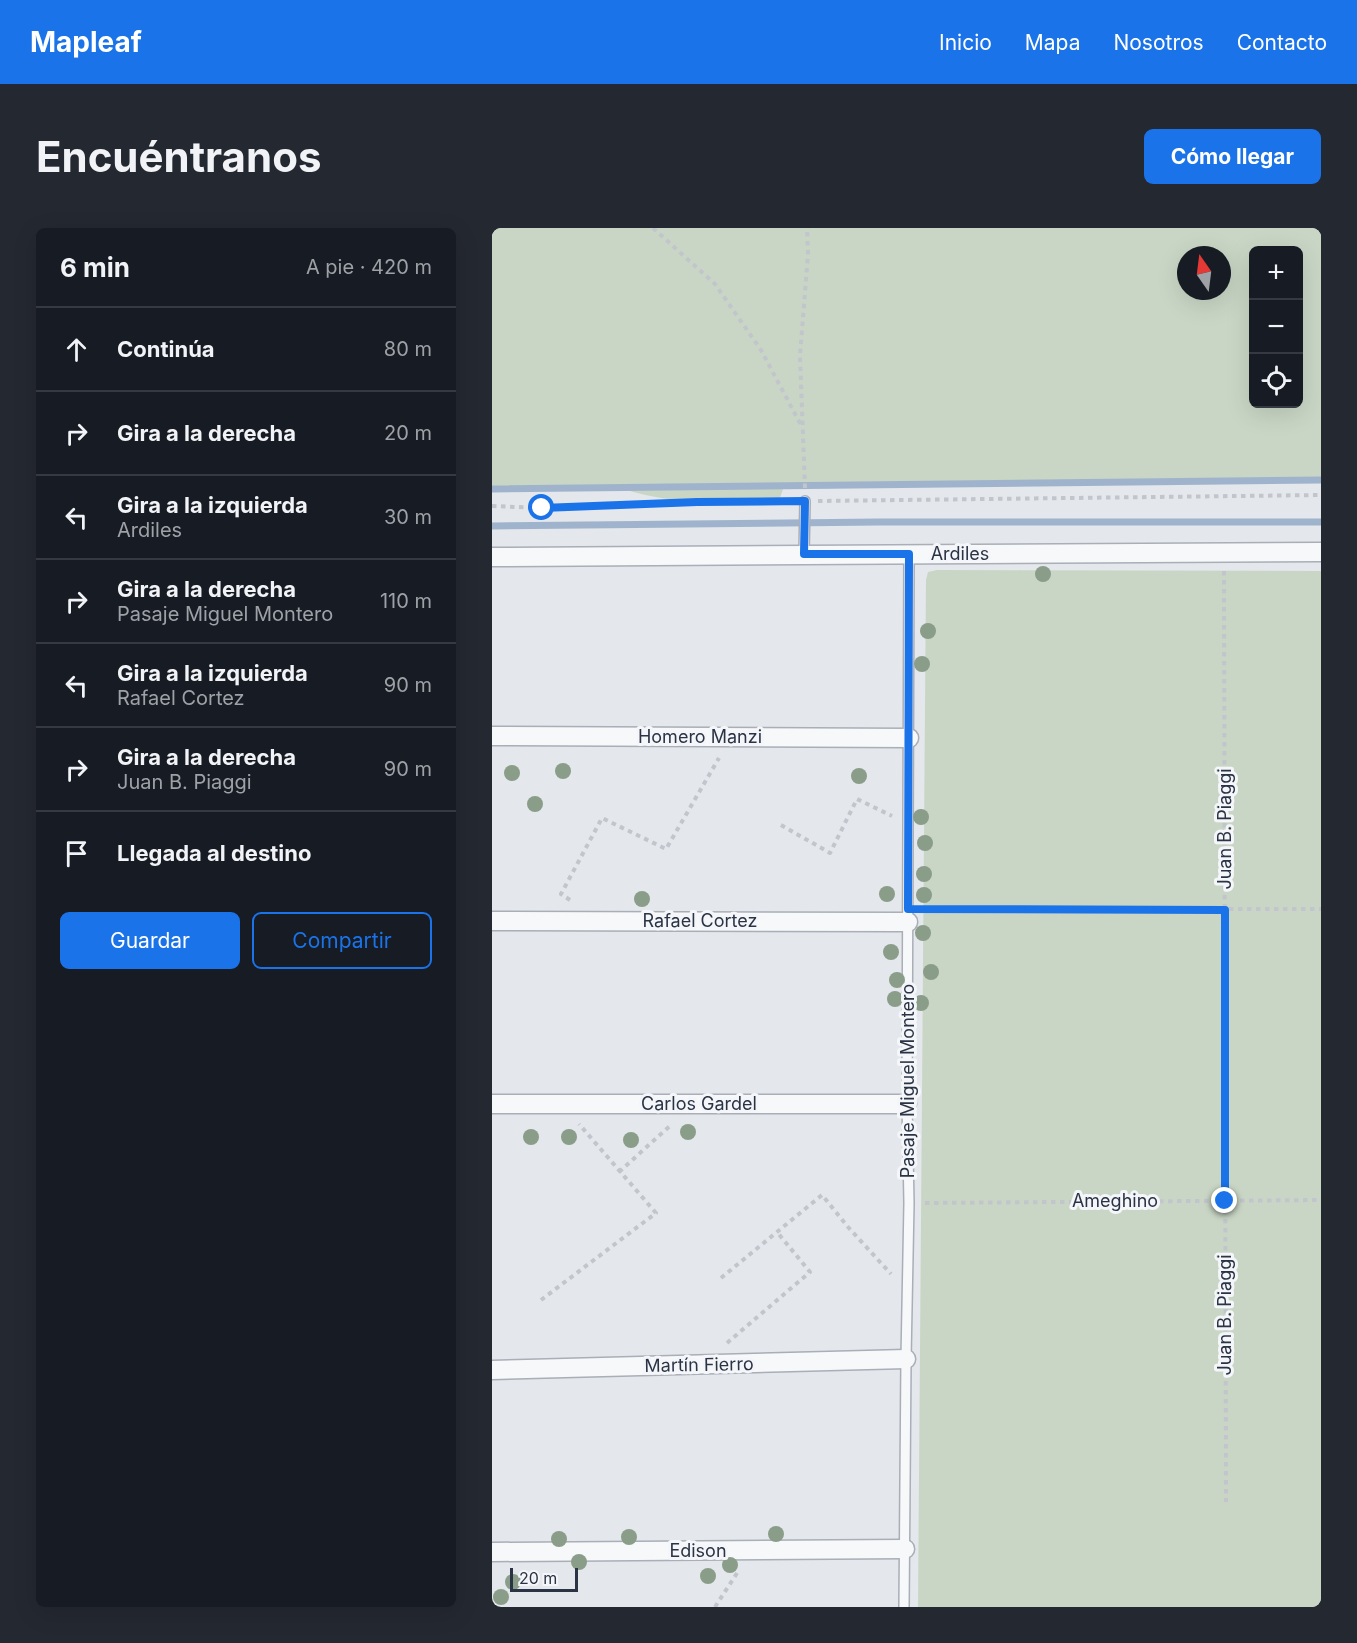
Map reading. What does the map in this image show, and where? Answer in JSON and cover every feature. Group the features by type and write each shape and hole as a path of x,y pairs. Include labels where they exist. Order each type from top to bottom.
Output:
{"street":[{"name":"Ardiles","path":"492,557 1321,552"},
{"name":"Homero Manzi","path":"492,736 909,738"},
{"name":"Rafael Cortez","path":"492,921 908,916"},
{"name":"Carlos Gardel","path":"492,1104 907,1104"},
{"name":"Martín Fierro","path":"492,1370 906,1359"},
{"name":"Edison","path":"492,1552 905,1549"}],"lane":[{"path":"804,554 805,501"},
{"name":"Pasaje Miguel Montero","path":"904,1607 909,1203 907,1104 909,554"}],"path":[{"path":"653,228 715,284 761,350 803,428"},
{"path":"805,501 800,356 808,254 807,228"},
{"path":"492,506 552,508 697,502 1321,495"},
{"name":"Juan B. Piaggi","path":"1224,552 1226,1502"},
{"path":"578,906 561,894 602,818 666,849 719,758"},
{"path":"781,825 830,853 857,799 892,816"},
{"path":"908,916 1321,909"},
{"path":"541,1300 656,1213 577,1121"},
{"path":"619,1172 674,1122"},
{"path":"721,1278 822,1195 892,1275"},
{"name":"Ameghino","path":"909,1203 1321,1200"},
{"path":"720,1349 810,1272 777,1232"},
{"path":"716,1607 740,1569"}],"green space":[{"path":"492,228 1321,228 1321,480 784,486 779,501 739,502 699,502 659,498 621,488 492,489"},
{"path":"937,570 1321,571 1321,1607 918,1607 926,580 928,572"}],"waterway":[{"path":"492,489 1321,480"},
{"path":"492,526 879,522 1321,522"}],"route":[{"path":"542,508 697,502 805,501 804,554 909,554 908,909 1225,910 1225,1201"}]}
